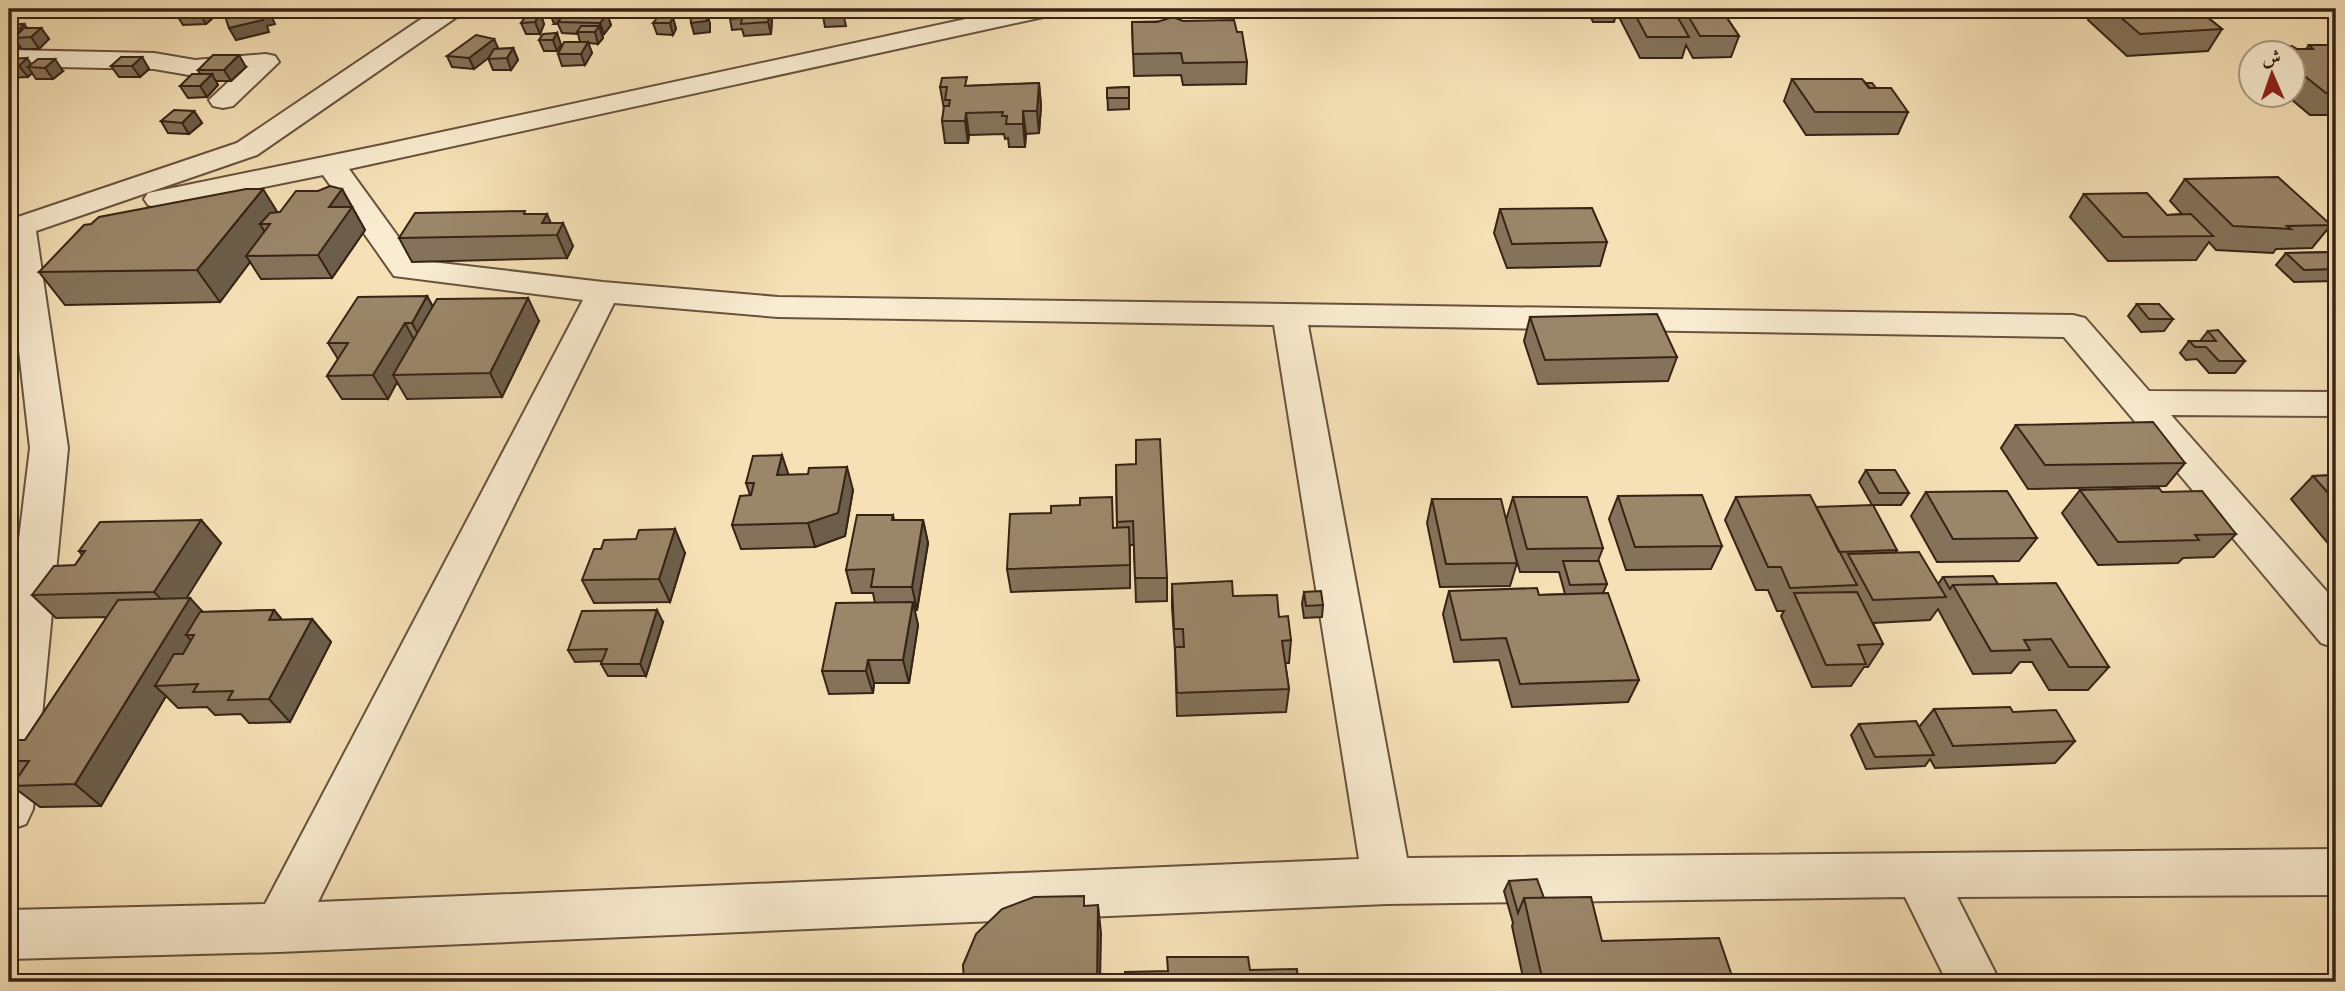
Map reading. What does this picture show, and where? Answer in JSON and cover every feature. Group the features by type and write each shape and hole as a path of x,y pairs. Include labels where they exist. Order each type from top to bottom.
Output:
{"street":[{"path":"14,227 247,149 452,9"},
{"path":"14,227 332,166 936,20 1048,9"},
{"path":"9,58 154,61 195,68 266,62 223,100"},
{"path":"332,166 405,269 603,292 778,307 2073,326 2336,631"},
{"path":"9,809 49,448 14,227"},
{"path":"279,928 603,292"},
{"path":"1289,314 1387,881"},
{"path":"2140,403 2336,404"},
{"path":"9,935 279,928 1387,881 2336,872"},
{"path":"1919,874 1973,982"}],"building":[{"path":"181,9 204,9 199,13 176,14"},
{"path":"242,9 268,9 269,13 260,15 263,20 229,28 224,13"},
{"path":"551,9 565,9 565,11 550,13"},
{"path":"770,9 768,22 741,24 742,18 730,19 730,10"},
{"path":"842,9 843,15 823,16 822,12"},
{"path":"1632,9 1673,9 1689,37 1647,37"},
{"path":"1684,9 1721,9 1739,36 1700,36"},
{"path":"2111,9 2197,9 2222,29 2140,34"},
{"path":"706,12 707,21 691,23 690,13"},
{"path":"540,13 535,22 521,23 527,14"},
{"path":"565,13 607,14 600,23 558,22"},
{"path":"1173,17 1183,21 1234,20 1237,32 1242,32 1247,62 1183,63 1181,53 1133,54 1132,22 1157,22"},
{"path":"657,18 673,18 670,23 653,23"},
{"path":"24,24 13,37 9,37 9,25"},
{"path":"581,26 599,26 595,32 577,32"},
{"path":"24,28 41,28 31,37 14,38"},
{"path":"557,33 553,40 539,40 543,34"},
{"path":"476,35 494,39 469,58 447,56"},
{"path":"564,42 588,42 581,54 558,54"},
{"path":"2309,45 2336,45 2336,93 2326,93 2306,77 2306,49 2313,49"},
{"path":"513,48 507,58 488,59 494,49"},
{"path":"213,55 239,55 224,70 198,70"},
{"path":"121,57 142,57 132,66 111,66"},
{"path":"27,58 19,66 9,66 9,59"},
{"path":"38,59 55,59 45,68 28,67"},
{"path":"192,74 212,74 200,86 180,86"},
{"path":"967,77 965,86 1039,83 1037,111 1023,111 1023,124 1006,124 1007,116 1002,116 1003,112 966,113 965,121 942,121 944,106 949,106 950,100 945,100 947,87 940,87 942,78"},
{"path":"1792,79 1862,79 1870,88 1891,88 1908,112 1815,112"},
{"path":"1865,83 1872,83 1876,88 1869,88"},
{"path":"1129,87 1129,98 1107,98 1107,88"},
{"path":"174,110 194,111 182,123 161,121"},
{"path":"2278,177 2331,225 2287,226 2291,229 2233,226 2185,179"},
{"path":"330,186 342,189 329,207 352,207 318,255 246,256 270,224 260,224 270,213 280,212 296,191 318,191"},
{"path":"246,189 263,189 197,270 39,272 84,225 91,224 99,217"},
{"path":"2147,193 2167,215 2191,214 2213,236 2123,237 2084,194"},
{"path":"1592,208 1607,242 1512,244 1500,209"},
{"path":"525,211 524,214 547,214 542,223 563,223 557,235 399,238 415,213"},
{"path":"2336,252 2336,269 2304,270 2286,253"},
{"path":"427,296 412,323 405,323 373,375 327,376 348,343 328,343 358,297"},
{"path":"528,298 490,373 393,375 437,299"},
{"path":"2137,304 2159,304 2173,319 2149,319"},
{"path":"1657,314 1677,357 1545,360 1530,317"},
{"path":"2218,330 2245,361 2219,361 2206,347 2195,347 2189,341 2216,341 2208,331"},
{"path":"2153,422 2185,463 2045,465 2016,425"},
{"path":"1160,439 1167,578 1135,578 1133,521 1117,522 1116,465 1136,464 1136,440"},
{"path":"782,455 777,475 808,474 809,468 847,467 838,513 808,523 732,525 740,496 751,495 754,483 746,483 753,456"},
{"path":"1866,470 1895,470 1909,493 1879,493"},
{"path":"2336,475 2336,502 2313,476"},
{"path":"2159,488 2162,492 2202,491 2236,534 2195,535 2199,540 2118,542 2080,490"},
{"path":"2007,491 2037,538 1953,539 1926,492"},
{"path":"1702,495 1722,546 1635,547 1618,496"},
{"path":"1810,495 1857,585 1790,588 1781,567 1768,567 1736,497"},
{"path":"1112,497 1113,528 1129,527 1130,565 1007,569 1010,514 1051,513 1051,506 1080,505 1080,498"},
{"path":"1513,497 1587,497 1603,548 1527,549"},
{"path":"1432,499 1501,499 1517,563 1446,564"},
{"path":"1873,505 1897,550 1839,552 1816,507"},
{"path":"857,515 893,515 892,520 923,520 912,587 871,587 874,569 846,570"},
{"path":"201,520 154,592 32,595 54,566 75,565 85,551 79,551 100,522"},
{"path":"675,529 659,579 582,580 594,549 601,549 604,540 636,539 639,530"},
{"path":"1919,552 1946,597 1873,600 1848,554"},
{"path":"1563,561 1599,561 1607,584 1570,585"},
{"path":"1993,576 1998,584 1953,585 1950,589 1943,577"},
{"path":"1232,581 1233,596 1277,595 1279,617 1288,616 1291,640 1282,641 1289,689 1177,693 1175,647 1184,647 1183,629 1174,629 1172,584"},
{"path":"2056,583 2109,667 2069,667 2051,639 2024,640 2030,650 1991,651 1953,585"},
{"path":"1537,588 1539,595 1608,593 1639,680 1520,684 1506,638 1461,640 1449,591"},
{"path":"1321,591 1323,605 1306,606 1304,592"},
{"path":"1857,592 1883,644 1858,645 1866,664 1826,665 1794,593"},
{"path":"190,598 75,784 12,786 29,761 9,761 9,752 17,740 25,740 118,600"},
{"path":"913,602 903,660 868,660 866,671 822,671 836,603"},
{"path":"274,610 269,620 312,619 269,699 228,700 233,691 193,692 198,684 155,686 174,654 183,654 194,635 186,635 200,612"},
{"path":"657,610 640,664 601,664 607,649 568,650 582,611"},
{"path":"2010,707 2013,712 2056,710 2075,741 1953,746 1934,709"},
{"path":"1916,721 1934,755 1875,757 1859,724"},
{"path":"1537,879 1544,898 1524,898 1518,913 1509,881"},
{"path":"1084,896 1084,906 1098,905 1097,982 964,982 963,965 976,934 1002,909 1034,897"},
{"path":"1591,897 1602,941 1719,938 1734,982 1543,982 1524,898"},
{"path":"1167,957 1248,957 1250,970 1297,969 1298,982 1125,982 1125,972 1168,971"}]}
